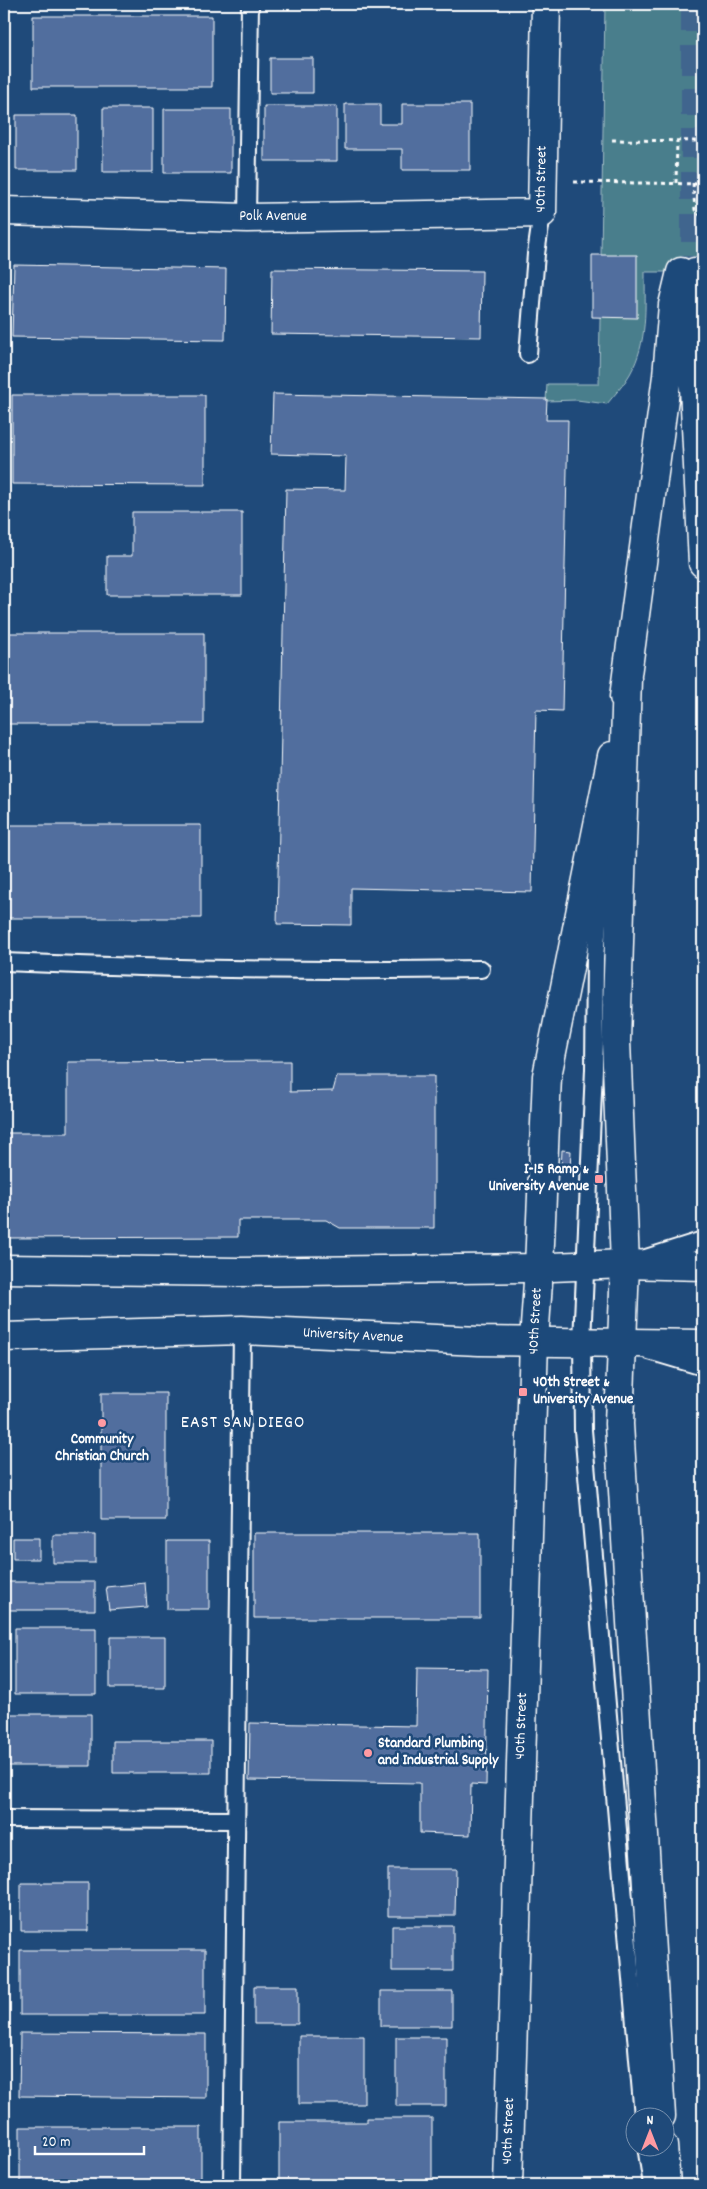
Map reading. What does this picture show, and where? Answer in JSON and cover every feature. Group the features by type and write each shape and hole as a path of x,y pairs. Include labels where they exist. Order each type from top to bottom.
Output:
{"main road":[{"name":"40th Street","path":"542,213 546,4"},
{"name":"Polk Avenue","path":"4,211 247,218 542,213"},
{"path":"660,2106 619,1424 625,1264 616,1041 627,678 666,376 673,305 688,272 703,563"},
{"name":"40th Street","path":"508,2185 534,1341 547,1076 627,678"},
{"path":"4,1269 238,1272 625,1264 703,1266"},
{"name":"University Avenue","path":"4,1337 242,1330 479,1341 703,1344"},
{"path":"664,2156 666,2185"}],"lane":[{"path":"247,218 250,4"},
{"name":"40th Street","path":"528,354 536,254 542,213"},
{"path":"627,678 606,823 595,958 594,1069 582,1342 583,1430 642,2106"},
{"path":"4,962 202,970 351,972 481,969"},
{"path":"625,1264 703,1240"},
{"path":"232,2185 242,1330"},
{"path":"623,1342 703,1368"},
{"path":"4,1819 236,1820"},
{"path":"648,2156 652,2185"}],"path":[{"path":"612,140 702,141 701,121 703,115"},
{"path":"676,183 677,141"},
{"path":"569,182 703,184"},
{"path":"693,183 693,205 698,215 703,218"}],"green space":[{"path":"605,4 703,4 703,272 645,272 644,324 640,349 628,378 607,404 577,400 546,401 547,384 599,384"}],"building":[{"path":"330,4 382,4 382,7 330,7"},
{"path":"33,16 212,16 212,87 33,87"},
{"path":"270,58 313,58 313,93 270,93"},
{"path":"345,104 380,104 380,124 402,124 402,104 470,104 470,170 402,170 402,149 345,149"},
{"path":"264,106 337,106 337,161 264,161"},
{"path":"103,108 153,108 153,172 103,172"},
{"path":"164,109 231,109 231,173 164,173"},
{"path":"16,115 77,115 77,170 16,170"},
{"path":"592,255 637,255 637,318 592,317"},
{"path":"14,265 226,269 225,340 12,337"},
{"path":"272,269 482,271 481,337 271,334"},
{"path":"273,394 547,399 546,420 568,420 562,711 536,710 532,892 351,888 351,925 277,924 286,489 345,490 346,456 271,454"},
{"path":"12,395 205,395 205,485 12,484"},
{"path":"132,512 242,512 242,595 107,595 107,556 132,556"},
{"path":"7,633 204,633 204,724 7,724"},
{"path":"6,825 201,825 201,918 6,918"},
{"path":"290,1061 290,1092 333,1091 337,1076 434,1076 434,1228 340,1228 326,1220 238,1220 238,1237 4,1238 4,1144 6,1144 6,1133 68,1133 68,1062"},
{"path":"562,1150 571,1151 570,1170 561,1170"},
{"path":"101,1393 166,1393 166,1520 101,1520"},
{"path":"254,1533 480,1533 480,1618 254,1618"},
{"path":"53,1535 95,1535 95,1563 53,1563"},
{"path":"13,1538 39,1538 39,1559 13,1559"},
{"path":"167,1541 209,1541 209,1609 167,1609"},
{"path":"4,1582 95,1582 95,1610 4,1610"},
{"path":"145,1583 147,1607 109,1610 106,1587"},
{"path":"15,1628 96,1628 96,1694 15,1694"},
{"path":"110,1637 165,1637 165,1688 110,1688"},
{"name":"Standard Plumbing and Industrial Supply","path":"417,1668 488,1669 486,1785 471,1784 470,1835 420,1833 420,1783 249,1780 250,1723 416,1726"},
{"path":"7,1714 91,1714 91,1766 7,1766"},
{"path":"113,1741 211,1741 211,1773 113,1773"},
{"path":"388,1869 456,1869 455,1916 388,1916"},
{"path":"21,1883 88,1883 88,1931 21,1931"},
{"path":"392,1926 453,1926 453,1971 392,1971"},
{"path":"20,1950 205,1950 205,2015 20,2015"},
{"path":"254,1986 298,1986 298,2024 254,2024"},
{"path":"381,1991 452,1991 452,2026 381,2026"},
{"path":"20,2033 206,2034 206,2098 19,2096"},
{"path":"299,2036 364,2036 364,2104 299,2104"},
{"path":"396,2037 446,2037 446,2106 396,2106"},
{"path":"367,2118 432,2118 432,2185 279,2185 279,2122 367,2122"},
{"path":"20,2127 201,2127 201,2185 20,2185"}],"tunnel":[{"path":"695,4 695,272"}],"place":[{"name":"I-15 Ramp & University Avenue","path":"599,1179"},
{"name":"40th Street & University Avenue","path":"523,1392"},
{"name":"Community Christian Church","path":"102,1423"},
{"name":"Standard Plumbing and Industrial Supply","path":"368,1753"}],"district":[{"name":"EAST SAN DIEGO","path":"243,1423"}]}
